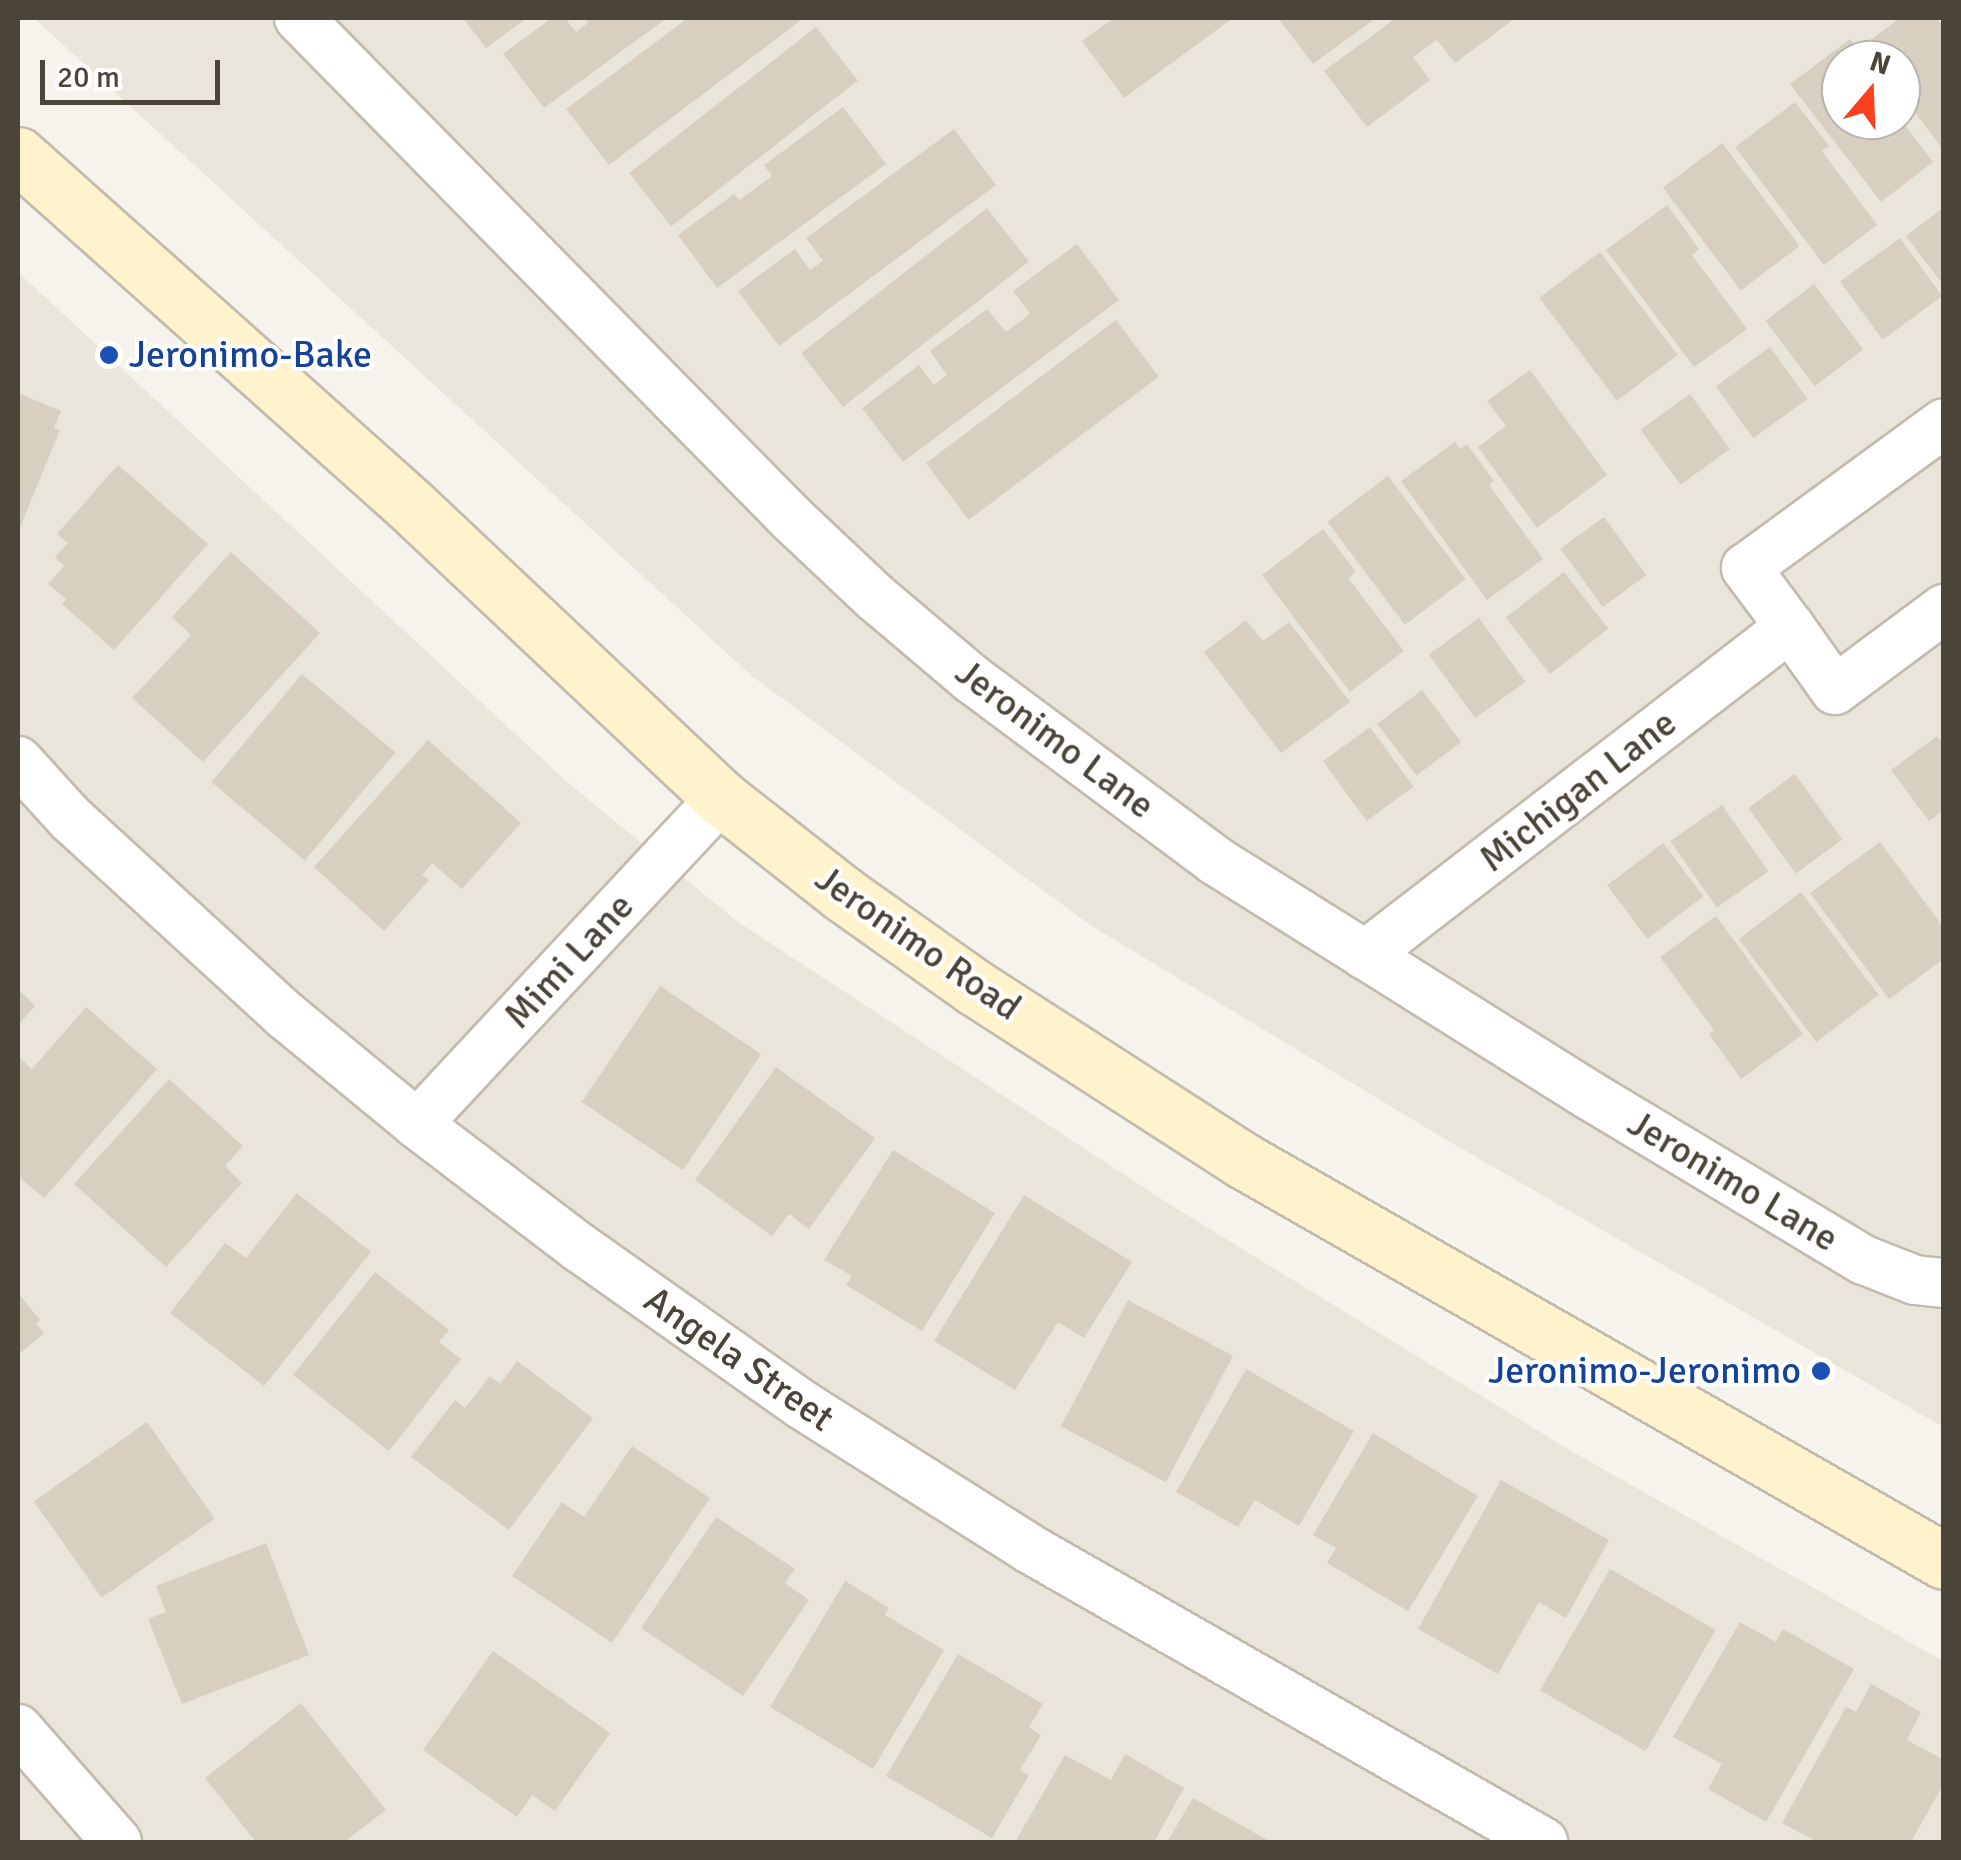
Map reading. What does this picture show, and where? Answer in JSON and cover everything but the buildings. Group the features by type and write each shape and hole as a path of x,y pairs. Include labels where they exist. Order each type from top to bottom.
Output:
{"main road":[{"name":"Jeronimo Road","path":"18,154 408,504 721,798 843,894 974,987 1244,1161 1944,1562"}],"street":[{"name":"Jeronimo Lane","path":"299,18 876,598 972,679 1216,861 1365,955 1864,1260 1915,1280 1944,1283"},
{"path":"1944,424 1746,568 1835,690 1944,609"},
{"name":"Michigan Lane","path":"1365,955 1790,628"},
{"name":"Angela Street","path":"18,761 72,818 285,1015 417,1124 580,1248 800,1404 1030,1549 1543,1842"},
{"name":"Mimi Lane","path":"417,1124 721,798"},
{"path":"18,1729 117,1842"}],"shaded area":[{"path":"34,18 1943,18 1943,1427 1445,1139 1090,925 753,677"},
{"path":"18,272 567,782 738,922 1166,1202 1571,1451 1943,1661 1943,1842 18,1842"}],"place":[{"name":"Jeronimo-Bake","path":"109,355"},
{"name":"Jeronimo-Jeronimo","path":"1821,1371"}]}
